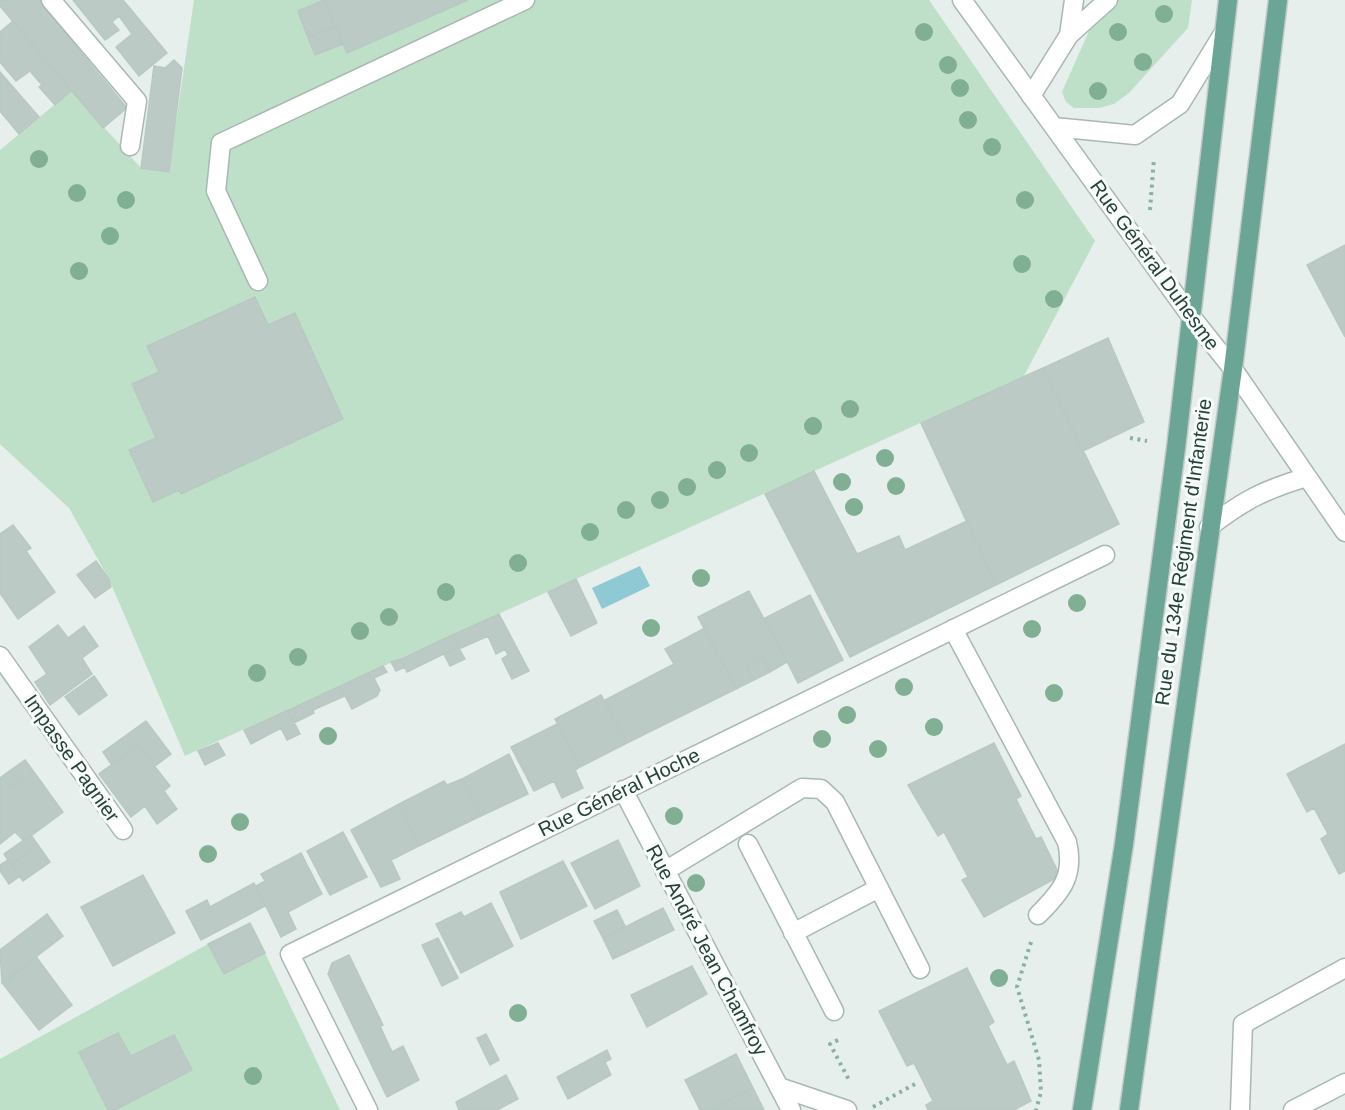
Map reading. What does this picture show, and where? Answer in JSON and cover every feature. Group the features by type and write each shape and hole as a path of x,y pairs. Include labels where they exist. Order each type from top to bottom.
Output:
{"main road":[{"name":"Rue du 134e Régiment d'Infanterie","path":"1082,1110 1124,844 1176,448 1228,0"},
{"name":"Rue du 134e Régiment d'Infanterie","path":"1129,1110 1209,527 1233,369 1278,0"}],"street":[{"path":"51,0 137,101 130,146"},
{"path":"258,281 216,192 221,143 525,0"},
{"name":"Rue Général Duhesme","path":"962,0 1190,315 1233,369 1345,532"},
{"path":"1069,35 1074,0"},
{"path":"1031,96 1069,35 1108,0"},
{"path":"1054,127 1135,135 1180,104 1223,34"},
{"path":"1209,527 1256,495 1307,477"},
{"name":"Rue Général Hoche","path":"368,1110 290,954 1105,555"},
{"path":"953,629 1067,842 1070,866 1065,881 1058,894 1038,915"},
{"name":"Impasse Pagnier","path":"0,656 123,830"},
{"path":"665,871 802,788 821,789 836,802 920,969"},
{"name":"Rue André Jean Chamfroy","path":"622,790 791,1110"},
{"path":"748,844 834,1011"},
{"path":"793,933 879,888"},
{"path":"1240,1110 1243,1024 1345,968"},
{"path":"1293,1110 1345,1083"},
{"path":"779,1087 847,1110"}],"path":[{"path":"1036,1110 1041,1092 1039,1060 1017,987 1038,915"},
{"path":"868,1110 915,1084"}],"green space":[{"path":"194,0 929,0 1095,241 1024,376 185,756 109,579 69,508 0,444 0,150 71,91 141,168 169,171"},
{"path":"1116,0 1192,0 1188,28 1129,93 1114,104 1099,108 1074,108 1066,102 1062,92 1089,31"},
{"path":"208,944 224,974 265,953 340,1110 0,1110 0,1059"}],"water":[{"path":"640,566 650,586 602,609 592,588"}],"building":[{"path":"0,0 48,0 64,19 58,25 127,108 103,128 0,6"},
{"path":"73,0 123,0 167,53 139,76 116,47 132,34 119,16 112,22 119,30 105,40"},
{"path":"324,0 336,26 308,38 298,11"},
{"path":"324,0 468,0 347,53"},
{"path":"13,21 71,91 55,105 39,87 42,85 30,71 16,81 0,62 0,32"},
{"path":"336,26 343,44 315,55 308,38"},
{"path":"174,60 182,68 169,172 141,168 154,66 165,68"},
{"path":"0,72 39,117 19,134 0,111"},
{"path":"1345,245 1345,337 1307,265"},
{"path":"255,297 268,325 295,313 343,419 181,494 179,490 153,502 129,450 156,438 132,384 159,372 147,346"},
{"path":"1108,338 1144,422 1083,451 1043,368"},
{"path":"1043,368 1119,524 996,585 921,423"},
{"path":"814,471 857,554 899,536 905,550 967,521 996,585 850,657 765,494"},
{"path":"13,525 31,548 26,551 55,592 18,619 0,593 0,534"},
{"path":"96,561 109,579 111,587 95,598 77,575"},
{"path":"576,579 597,623 571,636 548,592"},
{"path":"749,591 787,662 770,672 762,656 747,664 754,680 736,689 698,617"},
{"path":"810,595 843,660 798,683 765,618"},
{"path":"499,614 529,671 512,679 502,659 508,655 505,649 496,654 488,636 459,649 452,635"},
{"path":"58,625 68,638 84,626 98,646 82,658 92,674 50,705 35,682 47,674 29,647"},
{"path":"705,628 736,689 627,743 605,700 674,664 665,649"},
{"path":"452,635 458,647 407,672 401,659"},
{"path":"458,647 465,659 450,666 444,654"},
{"path":"762,656 770,672 754,680 747,664"},
{"path":"401,659 405,667 396,671 391,662"},
{"path":"383,666 387,672 374,678 380,690 377,696 352,709 340,686"},
{"path":"94,676 107,695 79,715 65,697"},
{"path":"340,686 345,696 313,710 314,713 294,723 288,710"},
{"path":"601,695 627,743 580,767 555,719"},
{"path":"288,710 300,734 287,740 281,728 251,744 244,730"},
{"path":"146,721 171,754 155,766 138,745 111,764 103,752"},
{"path":"557,724 580,767 575,770 583,788 562,798 554,781 534,791 511,747"},
{"path":"218,743 225,755 205,765 198,751"},
{"path":"994,743 1021,796 1016,799 1036,839 1041,837 1060,876 984,917 962,880 968,877 944,832 938,836 908,785"},
{"path":"1345,744 1345,871 1339,874 1321,839 1328,834 1314,808 1307,812 1287,774"},
{"path":"138,745 170,786 164,791 177,809 157,824 145,806 131,817 99,774"},
{"path":"509,754 528,794 481,816 462,779"},
{"path":"25,760 34,772 13,787 4,775"},
{"path":"34,772 63,812 24,841 15,832 0,844 0,778 4,775 13,787"},
{"path":"462,779 481,816 419,846 399,804 444,781 447,785"},
{"path":"399,804 419,846 391,860 400,879 381,887 351,830"},
{"path":"343,832 367,877 330,895 307,851"},
{"path":"31,835 38,845 11,865 4,854"},
{"path":"618,840 640,886 595,909 571,863"},
{"path":"38,845 50,862 23,881 11,865"},
{"path":"301,853 322,894 288,912 296,929 281,937 256,886 265,881 261,874"},
{"path":"8,860 20,876 9,884 0,871 0,865"},
{"path":"563,861 587,906 521,939 500,892"},
{"path":"143,875 175,933 113,966 81,907"},
{"path":"254,883 265,906 201,940 186,911 207,900 210,907"},
{"path":"491,903 513,946 461,973 436,924 461,912 464,917"},
{"path":"663,908 674,930 613,959 603,938"},
{"path":"617,910 625,926 603,938 594,921"},
{"path":"47,914 63,936 2,983 0,950"},
{"path":"250,923 265,953 224,974 208,944"},
{"path":"438,938 458,978 442,986 422,945"},
{"path":"349,955 383,1025 380,1026 392,1052 403,1046 419,1080 387,1097 328,974 332,963"},
{"path":"37,958 72,1005 39,1030 3,984"},
{"path":"692,966 707,994 647,1027 631,995"},
{"path":"967,968 994,1022 988,1026 1007,1065 1014,1061 1031,1101 1014,1110 928,1110 926,1105 933,1101 914,1063 907,1066 879,1011"},
{"path":"118,1033 131,1056 174,1035 192,1070 115,1110 108,1110 79,1052"},
{"path":"486,1034 499,1060 490,1065 477,1038"},
{"path":"607,1050 611,1059 605,1062 611,1075 568,1099 557,1077"},
{"path":"736,1054 753,1088 710,1110 700,1110 685,1080"},
{"path":"506,1075 518,1099 497,1110 459,1110 456,1102"},
{"path":"753,1088 764,1110 710,1110"}]}
